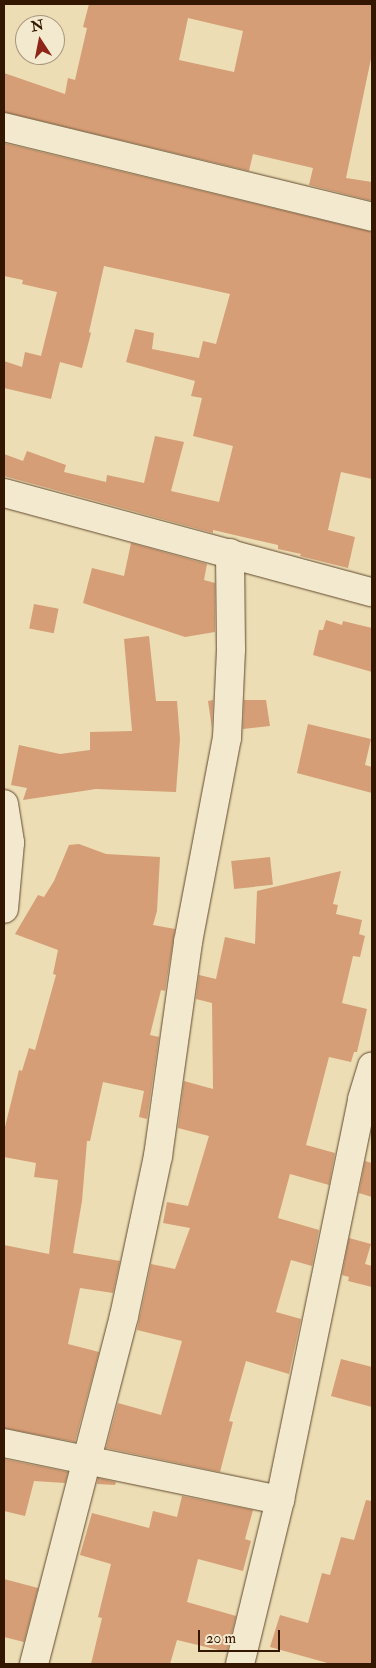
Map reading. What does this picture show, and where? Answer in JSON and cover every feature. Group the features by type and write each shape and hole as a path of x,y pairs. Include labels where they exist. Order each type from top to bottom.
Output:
{"street":[{"path":"4,127 372,217"},
{"path":"4,493 372,592"},
{"path":"34,1664 88,1462 124,1316 158,1156 188,942 228,738 231,649 230,553"},
{"path":"4,804 10,843 4,909"},
{"path":"240,1664 362,1159 362,1099 372,1066"},
{"path":"4,1444 280,1500"}],"building":[{"path":"89,4 372,4 372,54 346,178 372,182 372,201 309,185 313,168 253,154 249,171 4,112 4,73 65,94 68,78 75,80 87,28 83,27","holes":["188,18 243,31 234,72 179,60"]},
{"path":"4,143 372,232 372,479 341,472 328,530 355,537 348,568 278,549 278,545 213,530 213,533 4,476 4,454 23,461 27,451 66,465 64,472 106,482 107,475 144,483 155,436 184,442 171,491 219,502 233,446 193,436 202,398 191,396 195,381 126,362 135,329 154,333 152,349 199,358 203,341 216,344 230,294 104,266 82,368 60,362 51,399 4,388 4,361 22,367 25,352 41,356 57,292 22,284 23,280 4,276"},
{"path":"131,543 207,564 204,580 215,583 215,632 185,637 83,603 92,568 124,576"},
{"path":"34,604 59,609 54,633 29,629"},
{"path":"326,620 342,625 343,621 372,628 372,672 313,655 319,630 323,630"},
{"path":"149,636 156,701 177,701 180,739 176,792 96,789 23,800 27,788 11,785 19,745 60,754 90,750 90,732 132,731 124,639"},
{"path":"213,700 212,728 208,701"},
{"path":"244,700 266,700 270,726 243,729"},
{"path":"308,724 371,739 365,765 372,767 372,793 297,773"},
{"path":"79,844 106,854 160,857 157,911 153,925 175,929 165,991 161,990 150,1035 159,1037 147,1119 139,1117 144,1091 103,1082 90,1141 87,1141 82,1201 73,1253 120,1261 113,1293 80,1288 68,1344 99,1352 75,1442 4,1428 4,1245 49,1254 58,1180 34,1177 36,1163 4,1157 4,1131 19,1070 22,1071 29,1048 35,1050 56,975 53,974 58,950 15,934 38,895 44,897 54,881 69,845"},
{"path":"270,857 273,885 234,889 231,861"},
{"path":"341,871 333,904 338,905 336,914 362,920 359,934 365,936 360,957 353,956 342,1003 367,1009 357,1052 354,1052 351,1062 329,1057 306,1145 335,1153 329,1185 290,1174 278,1218 319,1230 312,1266 291,1260 276,1312 301,1319 289,1374 246,1361 229,1421 233,1422 220,1472 106,1448 118,1403 161,1415 182,1341 137,1330 151,1264 175,1269 190,1228 163,1223 167,1202 188,1206 209,1136 178,1128 184,1081 213,1089 212,1003 196,999 199,975 216,979 225,937 255,944 257,891"},
{"path":"365,1161 372,1163 372,1197 359,1193"},
{"path":"349,1238 371,1244 365,1264 372,1266 372,1287 348,1281 349,1277 342,1275"},
{"path":"341,1359 372,1367 372,1407 331,1396"},
{"path":"4,1459 68,1472 65,1483 34,1481 25,1516 4,1511"},
{"path":"98,1478 116,1482 115,1485 97,1484"},
{"path":"182,1496 253,1510 245,1539 251,1541 243,1571 198,1559 187,1602 236,1616 227,1652 177,1640 170,1664 91,1664 102,1618 98,1617 111,1564 80,1555 92,1513 149,1528 153,1511 177,1517"},
{"path":"366,1500 372,1501 372,1664 331,1664 270,1647 280,1615 308,1623 322,1573 330,1575 341,1537 354,1540"},
{"path":"4,1579 38,1588 24,1642 4,1637"}]}
